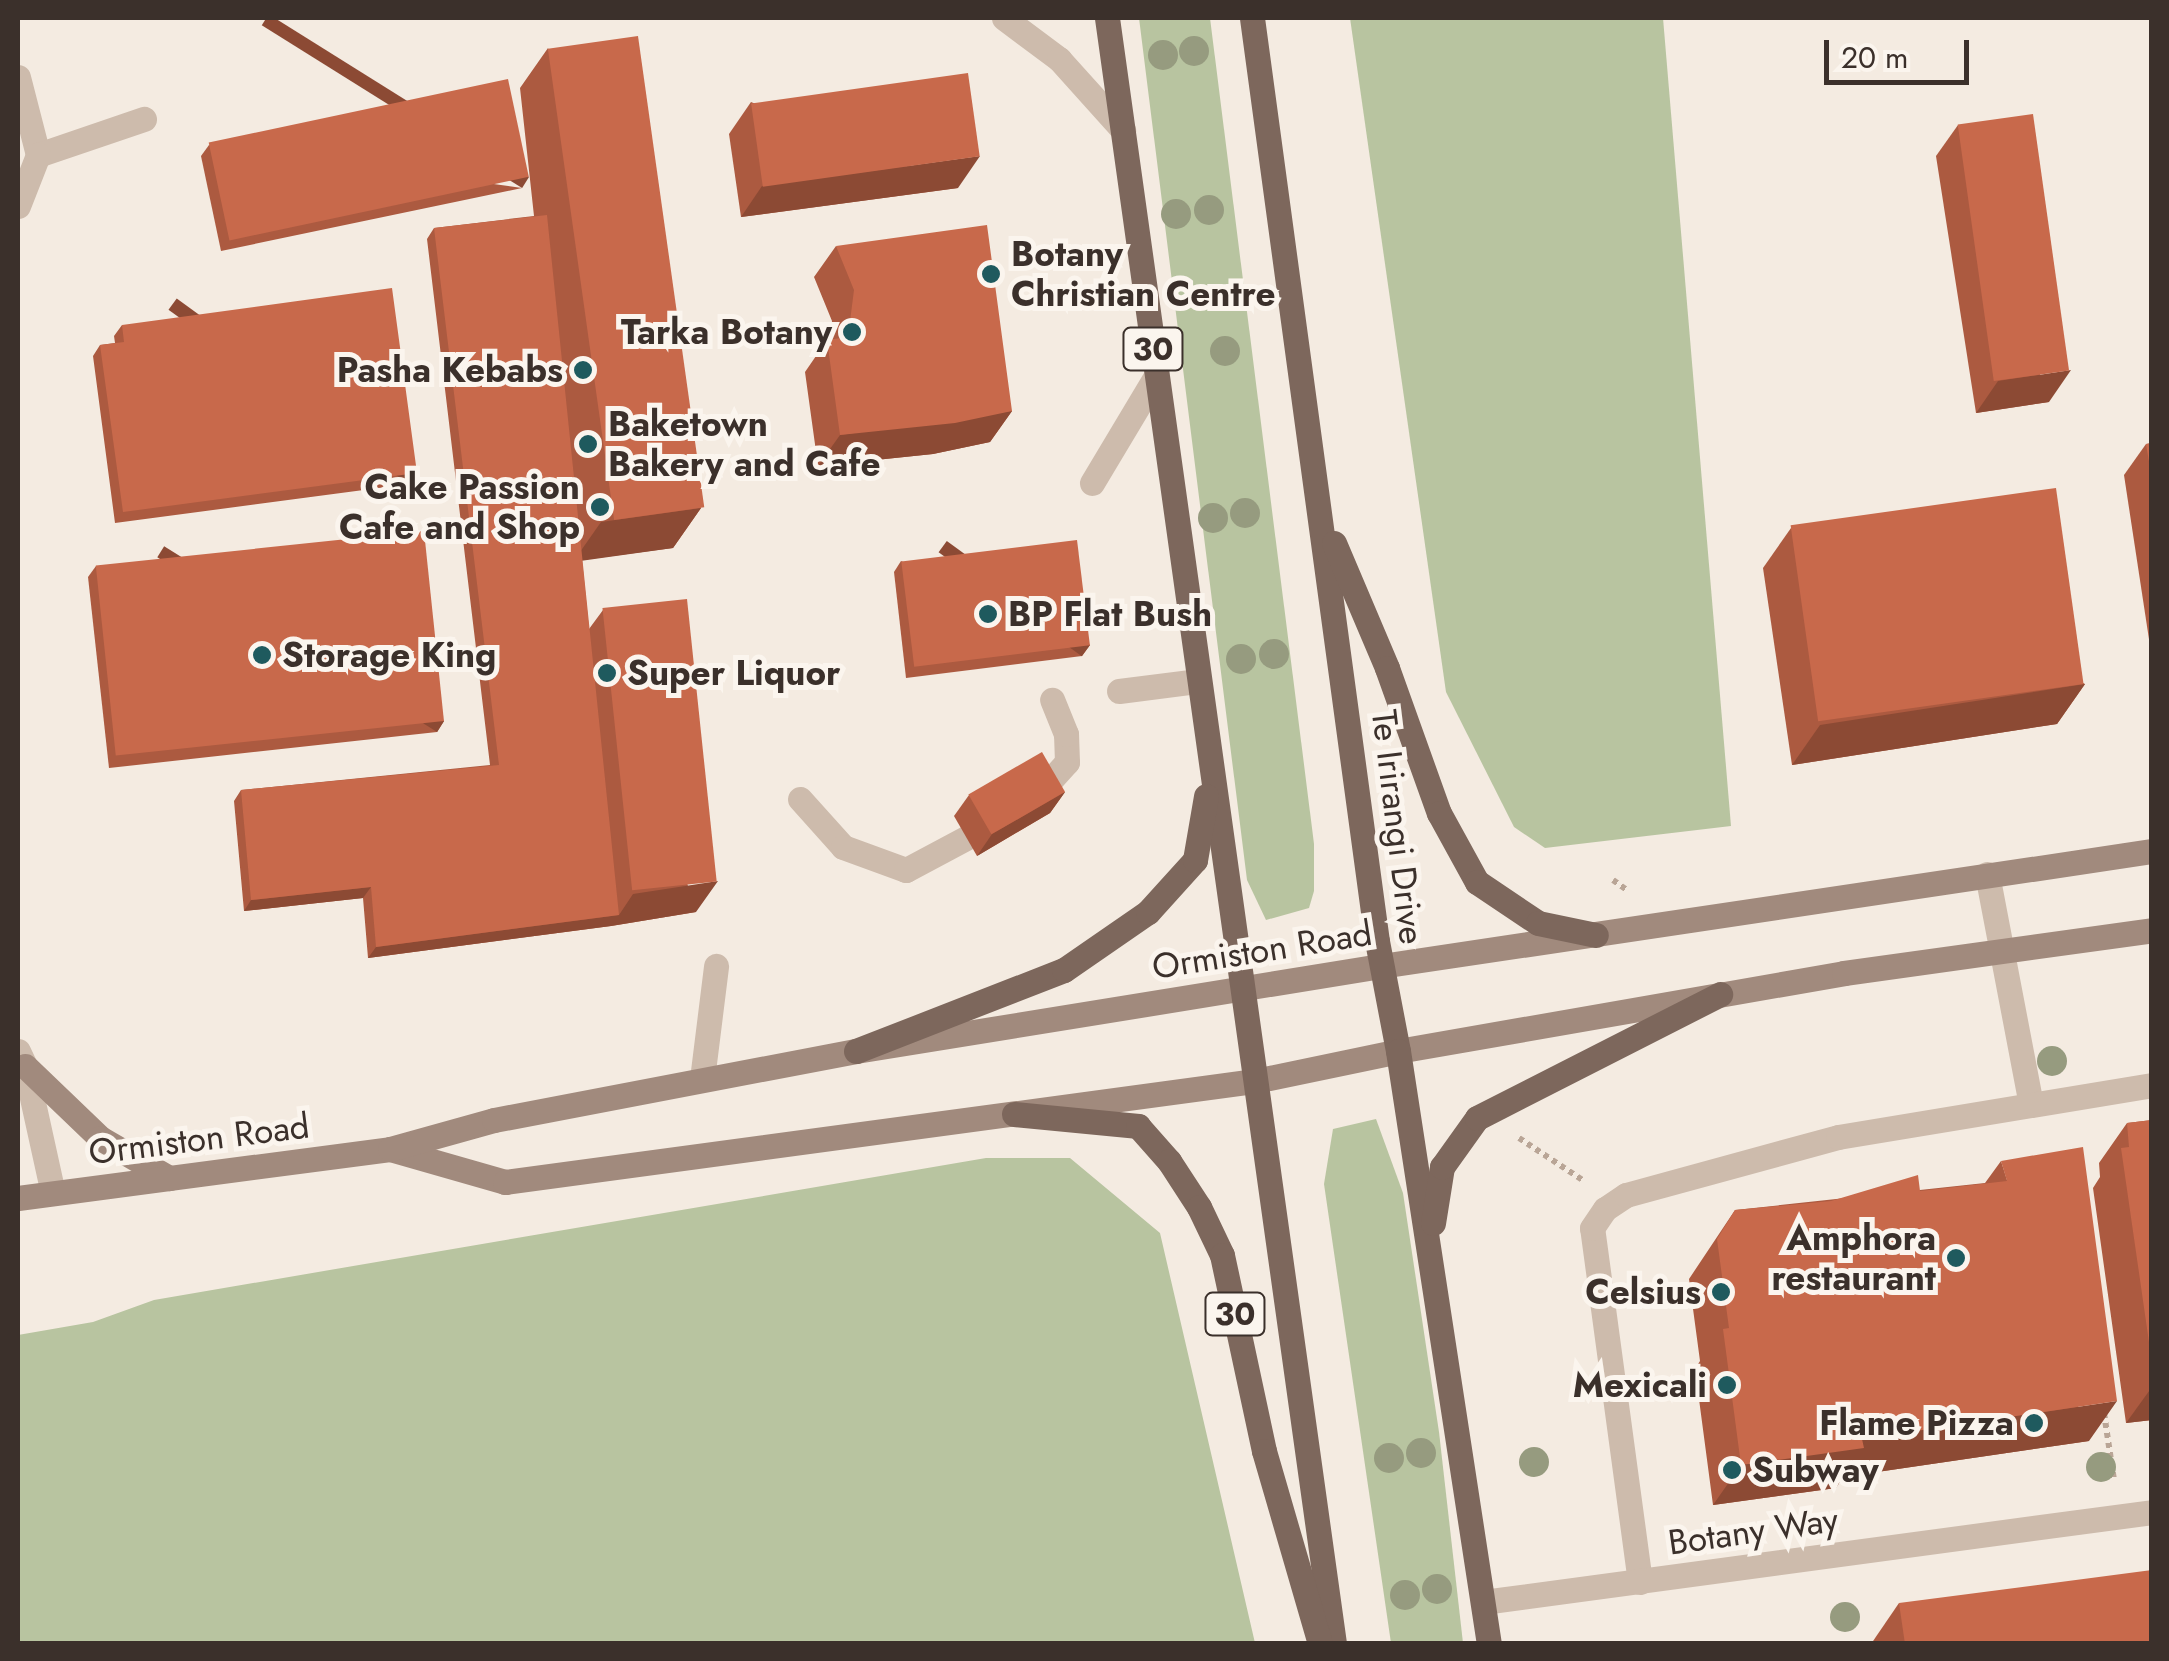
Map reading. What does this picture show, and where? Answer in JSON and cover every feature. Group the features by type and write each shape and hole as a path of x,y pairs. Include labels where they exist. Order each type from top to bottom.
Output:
{"main road":[{"name":"30","path":"1107,18 1334,1644"},
{"name":"Te Irirangi Drive","path":"1252,18 1381,966 1398,1051 1489,1644"},
{"path":"1322,516 1387,668 1440,813 1477,882 1538,923 1596,935"},
{"path":"856,1051 1064,970 1148,912 1194,860 1210,772"},
{"name":"Ormiston Road","path":"18,1198 390,1149 494,1120 856,1051 1381,966 2152,850"},
{"name":"Ormiston Road","path":"390,1149 504,1182 1255,1081 1398,1051 1844,972 2000,954 2152,930"},
{"path":"1429,1246 1442,1167 1477,1118 1720,994"},
{"path":"22,1058 100,1138 168,1178"},
{"name":"30","path":"1014,1114 1138,1126 1169,1161 1199,1207 1222,1255 1264,1450 1320,1644"}],"street":[{"path":"1004,18 1059,58 1123,130"},
{"path":"18,77 28,147 18,206"},
{"path":"28,147 144,118"},
{"path":"1092,483 1156,376"},
{"path":"1119,691 1198,680"},
{"path":"1038,794 1067,762 1066,734 1052,700"},
{"path":"800,799 843,847 906,870 966,838"},
{"path":"1987,874 2031,1105"},
{"path":"702,1079 716,966"},
{"path":"22,1058 53,1193"},
{"path":"1640,1582 1592,1228 1611,1204 1626,1195 1838,1137 2152,1085"},
{"name":"Botany Way","path":"1484,1602 2152,1512"}],"path":[{"path":"1489,1111 1503,1128 1567,1168 1611,1204"},
{"path":"2103,1403 2120,1516"}],"green space":[{"path":"1139,18 1210,18 1314,844 1314,891 1309,908 1266,920 1247,880"},
{"path":"1350,18 1663,18 1731,826 1545,848 1514,827 1446,692"},
{"path":"1376,1119 1403,1193 1439,1432 1463,1643 1391,1643 1324,1184 1333,1129"},
{"path":"986,1158 1070,1158 1160,1233 1255,1643 18,1643 18,1335 93,1322 154,1300"}],"building":[{"path":"638,36 704,507 614,520 548,49"},
{"path":"968,73 980,156 763,187 751,103"},
{"path":"508,79 529,177 229,240 209,143"},
{"path":"2033,114 2069,370 1994,381 1958,125"},
{"path":"547,215 619,915 376,947 371,887 251,900 241,790 499,765 434,228"},
{"path":"987,225 1012,411 955,423 840,435 827,340 848,337 854,290 836,246"},
{"path":"392,288 417,473 123,512 100,345 124,342 122,325"},
{"path":"2152,443 2152,479 2146,444"},
{"path":"2056,488 2084,684 1818,721 1791,525"},
{"name":"Storage King","path":"424,531 444,721 116,755 96,565"},
{"name":"BP Flat Bush","path":"1077,540 1090,645 914,667 901,562"},
{"path":"687,599 717,881 632,890 602,608"},
{"path":"1042,752 1065,792 991,834 968,794"},
{"path":"2152,1120 2152,1363 2121,1148 2129,1147 2127,1123"},
{"path":"2083,1147 2117,1401 1862,1439 1864,1448 1741,1465 1723,1329 1729,1328 1717,1239 1735,1210 1831,1201 1918,1175 1920,1191 2007,1181 2001,1161"},
{"path":"2152,1570 2152,1644 1905,1644 1899,1603"}],"place":[{"name":"Botany Christian Centre","path":"991,274"},
{"name":"Tarka Botany","path":"852,332"},
{"name":"Pasha Kebabs","path":"583,370"},
{"name":"Baketown Bakery and Cafe","path":"588,444"},
{"name":"Cake Passion Cafe and Shop","path":"600,507"},
{"name":"BP Flat Bush","path":"988,614"},
{"name":"Storage King","path":"262,655"},
{"name":"Super Liquor","path":"607,673"},
{"name":"Amphora restaurant","path":"1956,1258"},
{"name":"Celsius","path":"1721,1292"},
{"name":"Mexicali","path":"1727,1385"},
{"name":"Flame Pizza","path":"2034,1423"},
{"name":"Subway","path":"1732,1470"}]}
